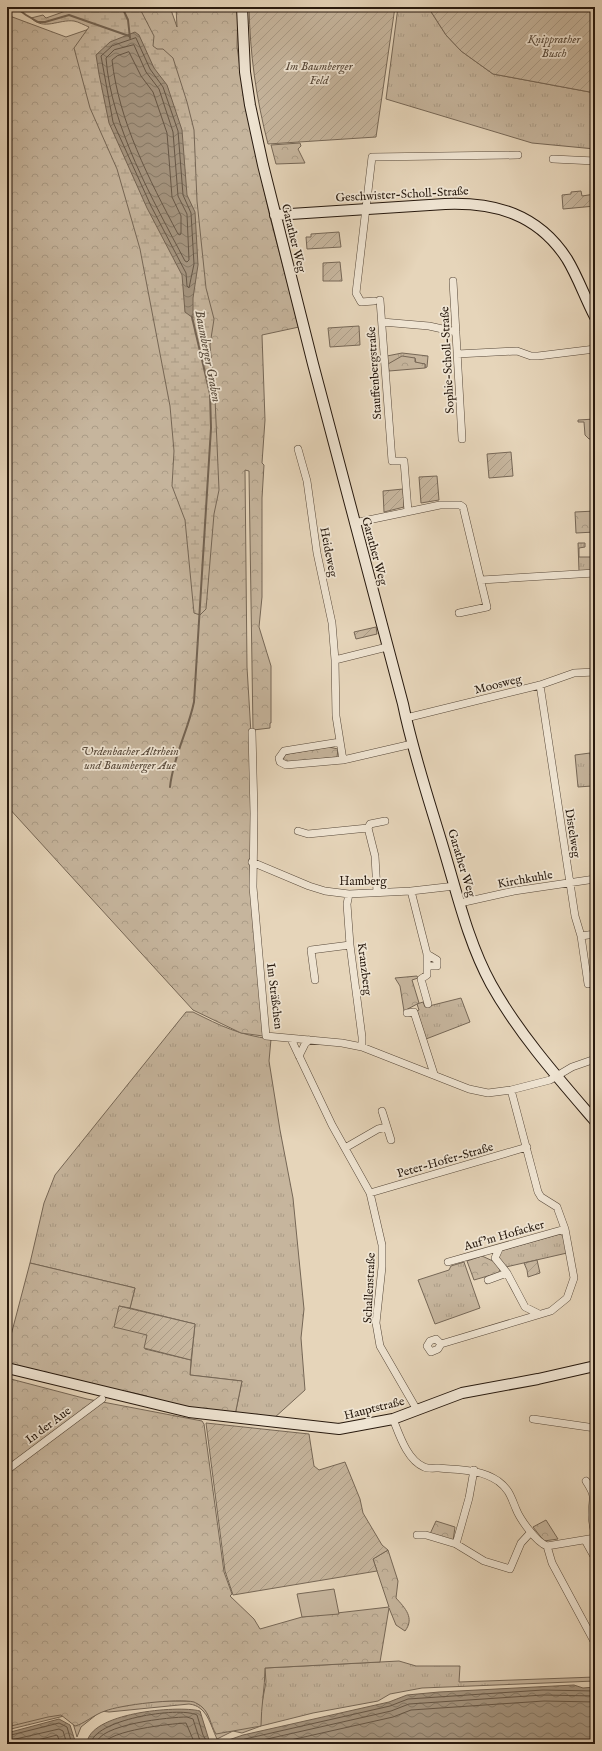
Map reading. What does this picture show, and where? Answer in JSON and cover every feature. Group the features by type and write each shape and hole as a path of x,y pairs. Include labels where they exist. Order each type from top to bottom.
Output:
{"street":[{"name":"Garather Weg","path":"242,7 243,46 250,105 276,215 412,744 474,948 491,984 528,1039 595,1121"},
{"name":"Stauffenbergstraße","path":"408,511 404,461 392,461 382,322 377,301 361,302 356,293 372,157 518,155"},
{"path":"553,159 595,161"},
{"name":"Geschwister-Scholl-Straße","path":"276,215 470,203 489,205 516,214 538,227 560,249 568,260 595,317"},
{"name":"Sophie-Scholl-Straße","path":"453,281 462,439"},
{"path":"382,322 429,326 456,332"},
{"path":"457,354 517,351 531,356 538,356 595,349"},
{"name":"Heideweg","path":"298,449 309,493 317,553 332,623 335,660 335,690 343,760"},
{"path":"354,523 408,511 452,504 457,504 463,507 487,607 459,613"},
{"path":"481,580 595,574"},
{"path":"335,660 387,647"},
{"name":"Moosweg","path":"406,718 540,685 574,673 595,672"},
{"name":"Distelweg","path":"540,685 574,916 581,936 588,984"},
{"name":"Im Sträßchen","path":"252,732 254,813 252,862 266,1036 342,1042 362,1047 469,1089 488,1092 511,1090 550,1080 572,1067 595,1059"},
{"path":"340,742 284,751 279,758 280,762 286,765 343,760 412,744"},
{"path":"298,831 308,834 368,828 370,824 385,821"},
{"path":"368,828 375,856 377,892"},
{"name":"Hamberg","path":"252,862 324,891 349,894 411,891 455,886"},
{"name":"Kirchkuhle","path":"460,903 514,891 595,879"},
{"path":"411,891 427,954 427,975 421,979 428,1004"},
{"name":"Kranzberg","path":"349,894 350,945 362,1036 362,1047"},
{"path":"581,936 595,934"},
{"path":"315,980 311,950 350,945"},
{"path":"407,1013 414,1012 434,1074"},
{"name":"Schallenstraße","path":"291,1039 332,1125 370,1193 382,1245 382,1267 376,1323 380,1346 417,1410"},
{"path":"299,1056 304,1044 309,1040"},
{"path":"441,1344 551,1311 567,1298 574,1278 565,1229 557,1207 539,1194 511,1090"},
{"path":"382,1111 391,1140"},
{"path":"345,1148 378,1129 387,1127"},
{"name":"Peter-Hofer-Straße","path":"370,1193 527,1147"},
{"name":"Auf'm Hofacker","path":"448,1262 499,1249 565,1229"},
{"path":"495,1258 499,1249"},
{"path":"484,1253 495,1258 507,1273 525,1307 524,1319"},
{"path":"488,1280 507,1273"},
{"path":"525,1307 539,1314"},
{"name":"Hauptstraße","path":"7,1368 105,1396 189,1412 316,1428 351,1428 393,1419 462,1393 538,1380 595,1366"},
{"name":"In der Aue","path":"7,1470 105,1396"},
{"path":"393,1419 408,1450 414,1459 425,1468 474,1470 493,1478 507,1488 513,1498 516,1510 541,1544 546,1546 595,1538"},
{"path":"533,1419 595,1428"},
{"path":"456,1544 469,1498 474,1470"},
{"path":"586,1481 593,1492 595,1501 592,1516 595,1535"},
{"path":"417,1535 426,1535 456,1544 484,1561 510,1569 521,1543 531,1532"},
{"path":"585,1540 595,1558"},
{"path":"546,1546 552,1563 595,1643"}],"green space":[{"path":"77,7 139,7 154,36 153,46 157,49 163,49 173,58 194,130 197,201 206,288 214,319 210,345 215,398 219,490 214,514 206,609 200,615 194,613 185,520 172,486 174,451 170,406 140,249 117,169 90,108 74,48 89,27 74,21 41,24 31,18 43,15 46,18"},
{"name":"Urdenbacher Altrhein und Baumberger Aue","path":"146,7 170,7 177,27 176,7 238,7 237,47 246,109 270,217 299,327 262,335 265,420 262,463 264,465 262,498 262,597 259,627 271,666 271,723 270,728 253,730 249,471 245,470 247,667 253,767 253,856 249,859 263,1036 241,1033 193,1010 7,806 7,15 66,37 147,9"},
{"name":"Im Baumberger Feld","path":"249,7 395,7 376,137 268,144 254,76"},
{"path":"398,7 428,7 446,35 461,51 493,74 595,93 595,149 532,143 386,99"},
{"name":"Knipprather Busch","path":"428,7 589,7 595,10 595,93 493,74 461,51 446,35"},
{"path":"300,143 301,146 298,149 305,163 276,164 271,145"},
{"path":"581,191 582,196 595,194 595,206 563,209 562,195"},
{"path":"339,232 341,247 307,249 306,237 311,237 311,234"},
{"path":"340,262 342,281 323,281 323,263"},
{"path":"359,326 360,345 330,347 328,328"},
{"path":"402,353 428,356 427,367 425,368 425,364 416,363 415,358 388,364 387,356"},
{"path":"402,356 415,358 415,362 425,364 425,368 389,371 388,364"},
{"path":"595,419 595,439 589,439 585,435 584,422 578,422 578,420"},
{"path":"511,452 513,476 489,478 487,454"},
{"path":"437,476 439,500 421,503 419,477"},
{"path":"403,489 404,507 384,512 383,491"},
{"path":"595,511 595,532 576,533 575,512"},
{"path":"578,543 585,543 585,547 579,548 579,557 595,557 595,570 579,571"},
{"path":"376,627 377,634 356,639 354,632"},
{"path":"329,747 338,749 337,757 290,762 283,760 285,755 288,754"},
{"path":"590,753 592,786 578,787 575,755"},
{"path":"417,976 418,978 412,980 419,1003 404,1011 400,986 395,978"},
{"path":"461,998 470,1022 426,1039 417,1011 419,1010 417,1004 423,1002 425,1007"},
{"path":"186,1012 193,1012 222,1026 249,1035 271,1039 269,1061 293,1198 304,1309 301,1338 305,1390 273,1419 235,1415 242,1381 190,1375 195,1324 130,1308 135,1288 30,1263 44,1203 55,1175"},
{"path":"560,1234 563,1236 567,1253 506,1267 500,1260 500,1251"},
{"path":"482,1256 495,1262 500,1270 498,1273 474,1280 467,1261"},
{"path":"537,1260 540,1273 528,1277 524,1263"},
{"path":"464,1262 480,1308 435,1324 418,1280 449,1270 451,1266"},
{"path":"30,1263 135,1288 130,1308 119,1306 148,1335 145,1349 191,1360 190,1375 242,1381 235,1415 202,1411 147,1399 147,1396 125,1391 124,1394 7,1363 7,1338 10,1339"},
{"path":"119,1306 195,1324 191,1360 144,1348 147,1335 114,1327"},
{"path":"7,1378 87,1399 202,1421 204,1424 224,1572 232,1594 230,1596 254,1619 260,1629 302,1617 389,1607 373,1559 388,1550 398,1581 396,1598 408,1613 409,1617 408,1626 405,1631 396,1625 389,1608 380,1662 265,1668 261,1726 216,1734 207,1713 201,1706 194,1702 175,1701 123,1706 101,1712 75,1726 61,1715 7,1727"},
{"path":"206,1423 309,1434 314,1466 319,1470 345,1462 360,1499 363,1513 382,1545 388,1550 373,1559 377,1571 233,1595 225,1571"},
{"path":"546,1520 558,1539 544,1541 533,1527"},
{"path":"436,1521 455,1527 453,1541 430,1534"},
{"path":"334,1589 339,1614 302,1617 297,1594"},
{"path":"399,1661 416,1666 460,1666 459,1682 595,1677 595,1681 422,1688 390,1694 378,1701 313,1713 261,1726 242,1733 233,1731 217,1739 204,1712 195,1705 189,1704 109,1712 101,1711 81,1727 77,1737 73,1723 64,1716 7,1730 7,1725 97,1701 203,1701 261,1708 266,1682 265,1668"}],"water":[{"path":"135,32 139,35 154,68 167,85 182,130 187,195 195,212 198,265 193,298 193,318 185,312 182,275 147,208 109,123 99,74 96,55 110,42"},
{"path":"574,1685 583,1688 595,1687 595,1744 87,1744 91,1733 102,1725 117,1718 154,1711 189,1709 200,1711 209,1740 220,1743 243,1735 389,1702 407,1695"},
{"path":"59,1719 70,1725 76,1744 7,1744 7,1733"}],"waterway":[{"path":"15,7 38,22 45,22 69,15 129,36"},
{"name":"Baumberger Graben","path":"122,7 128,20 130,38"},
{"name":"Baumberger Graben","path":"170,787 174,765 194,702 211,428 210,394 192,317"}]}
